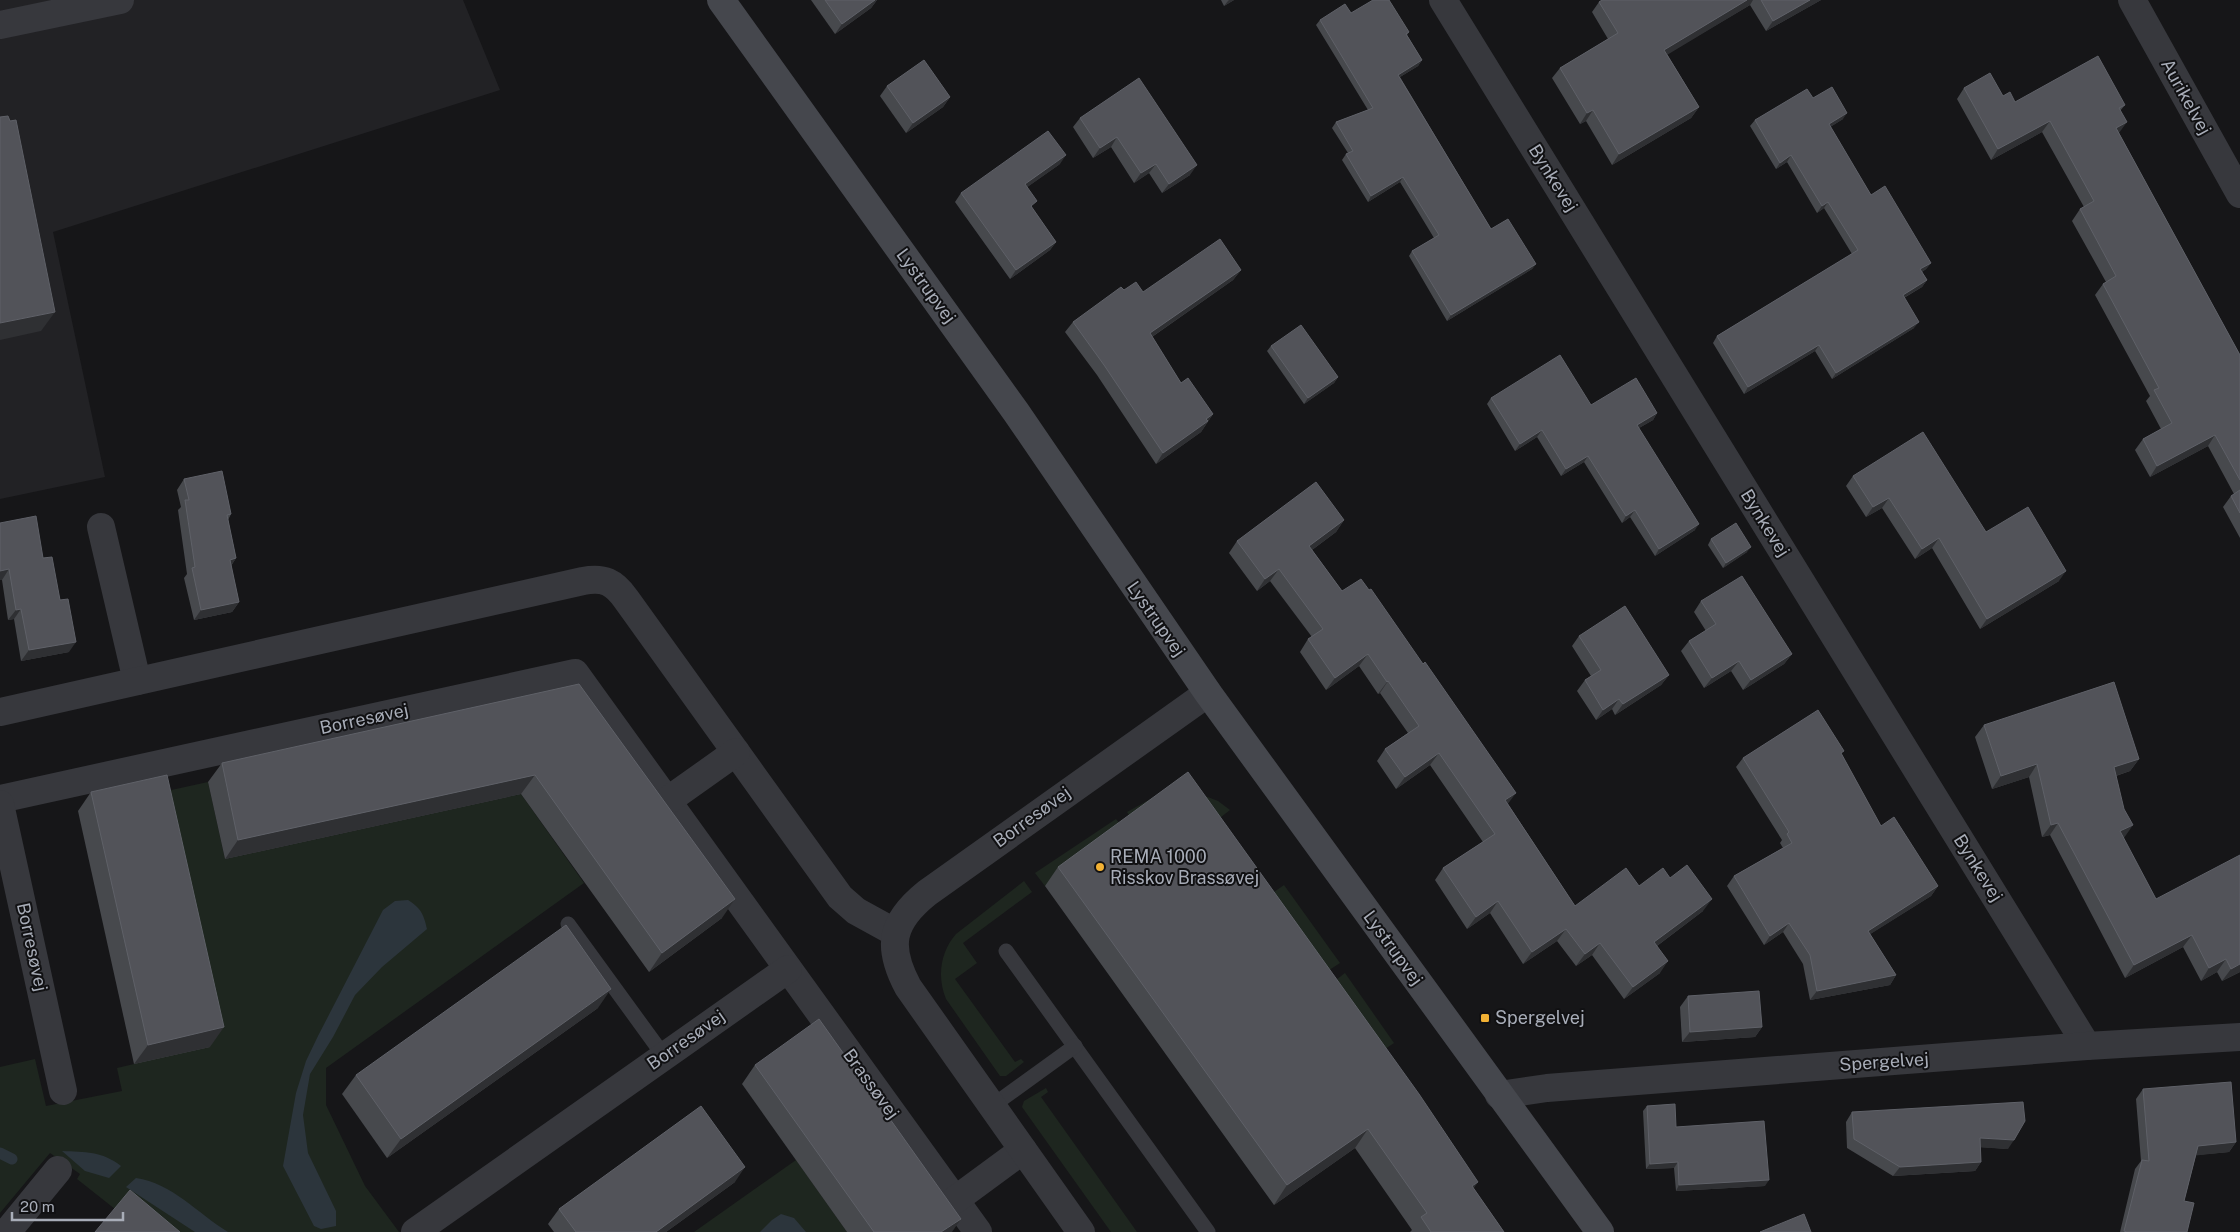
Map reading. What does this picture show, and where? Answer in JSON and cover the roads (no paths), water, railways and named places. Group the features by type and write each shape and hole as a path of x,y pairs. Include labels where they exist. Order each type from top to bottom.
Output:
{"street":[{"path":"0,25 120,0"},
{"name":"Lystrupvej","path":"721,0 1011,404 1208,693 1600,1232"},
{"name":"Bynkevej","path":"1443,0 2088,1046"},
{"name":"Aurikelvej","path":"2132,0 2240,194"},
{"path":"101,527 137,681"},
{"path":"0,712 599,578 611,582 620,591 840,897 856,911 896,933 896,959 908,987 1081,1232"},
{"name":"Borresøvej","path":"0,799 575,673 788,969 416,1232"},
{"name":"Borresøvej","path":"896,933 910,908 927,893 1208,693"},
{"path":"667,801 736,752"},
{"name":"Borresøvej","path":"0,804 63,1091"},
{"name":"Brassøvej","path":"788,969 978,1232"},
{"name":"Spergelvej","path":"1499,1095 1547,1088 2088,1046 2240,1037"},
{"path":"955,1200 1024,1150"},
{"path":"7,1232 58,1170"}],"lane":[{"path":"568,924 664,1056"},
{"path":"1006,951 1208,1232"},
{"path":"992,1106 1076,1046"}],"waterway":[{"path":"0,1153 12,1159"}],"place":[{"name":"REMA 1000 Risskov Brassøvej","path":"1100,867"},
{"name":"Spergelvej","path":"1485,1018"}]}
